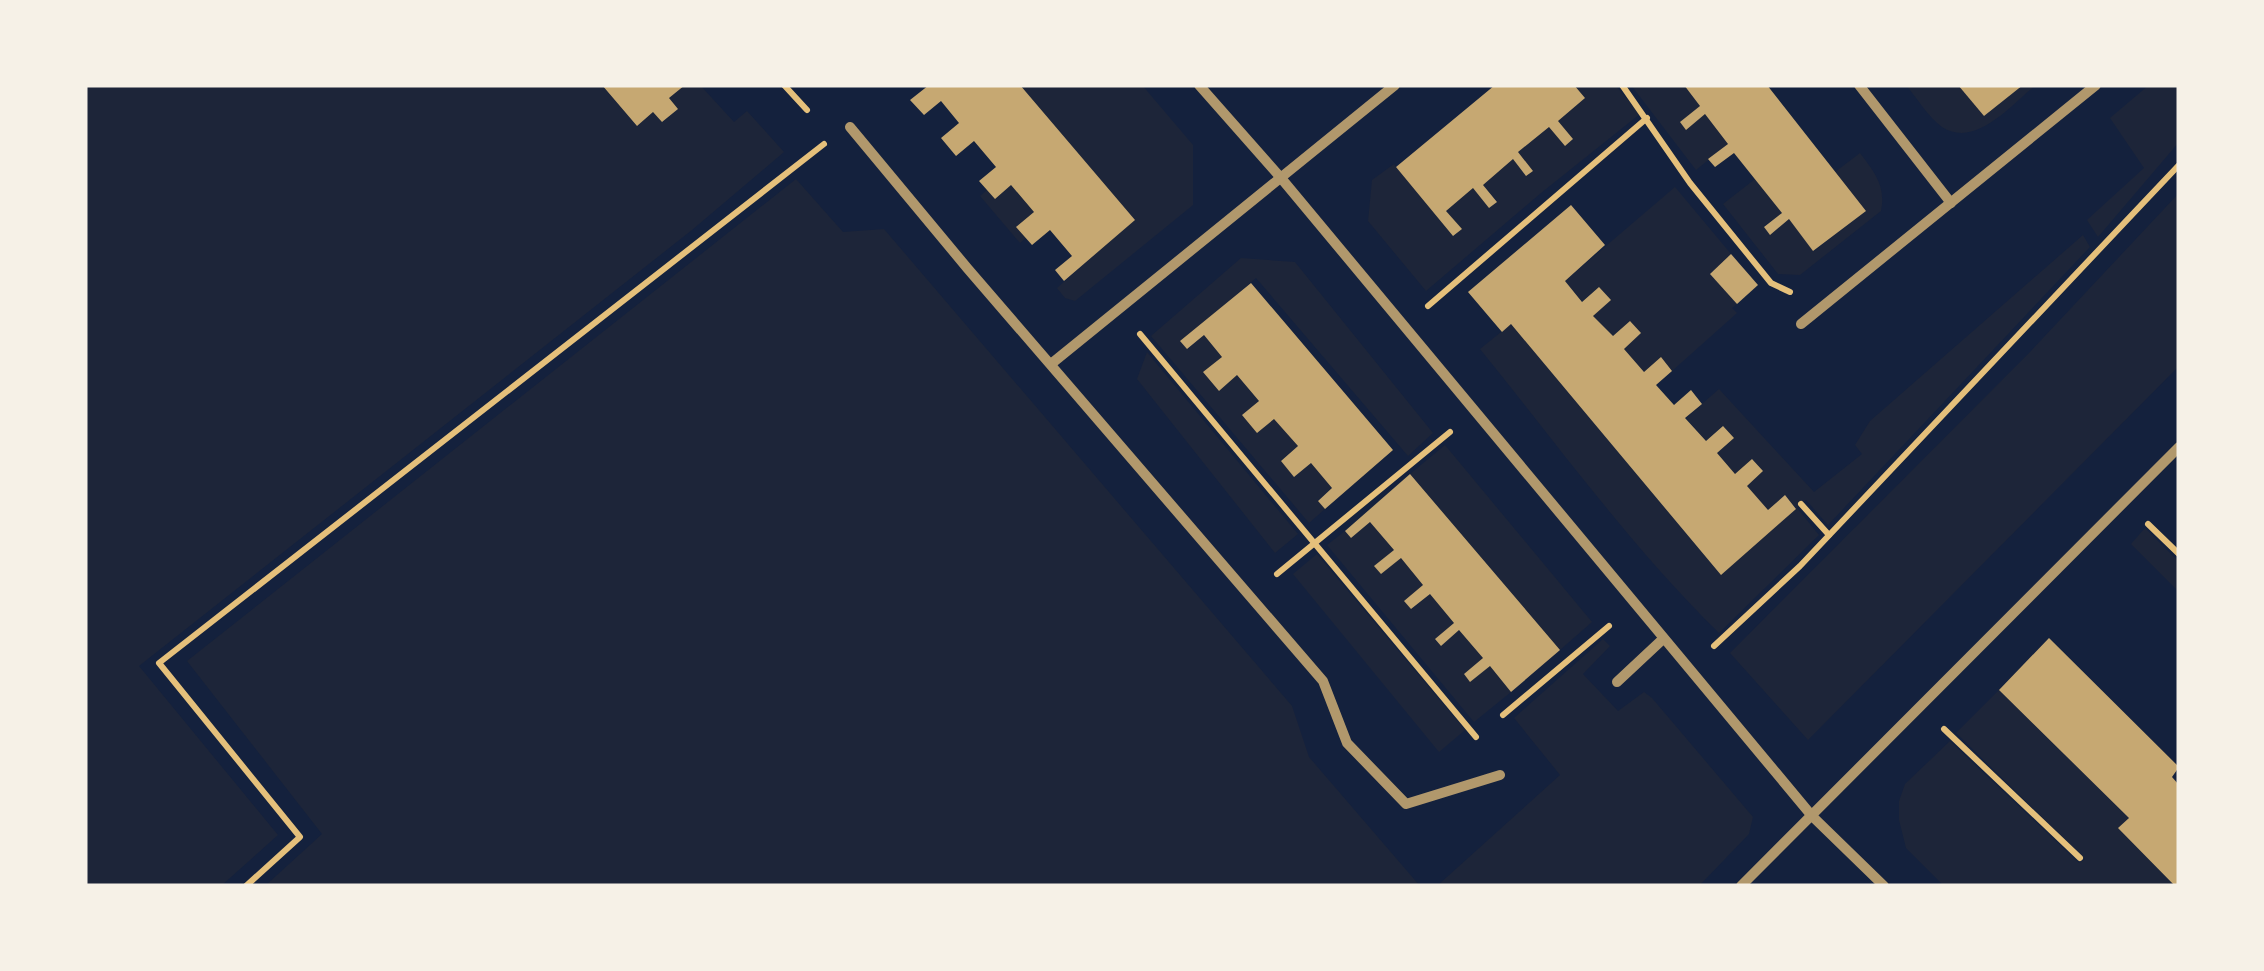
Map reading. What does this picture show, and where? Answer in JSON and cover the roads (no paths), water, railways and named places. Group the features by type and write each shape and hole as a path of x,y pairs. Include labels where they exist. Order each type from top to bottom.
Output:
{"street":[{"path":"1199,85 1281,178 1812,816 1884,886"},
{"path":"1052,364 1395,85"},
{"path":"1859,85 1951,202"},
{"path":"1801,324 2096,85"},
{"path":"850,127 1322,681 1347,744 1406,804 1500,774"},
{"path":"1741,886 2179,448"},
{"path":"1617,682 1663,640"}]}
